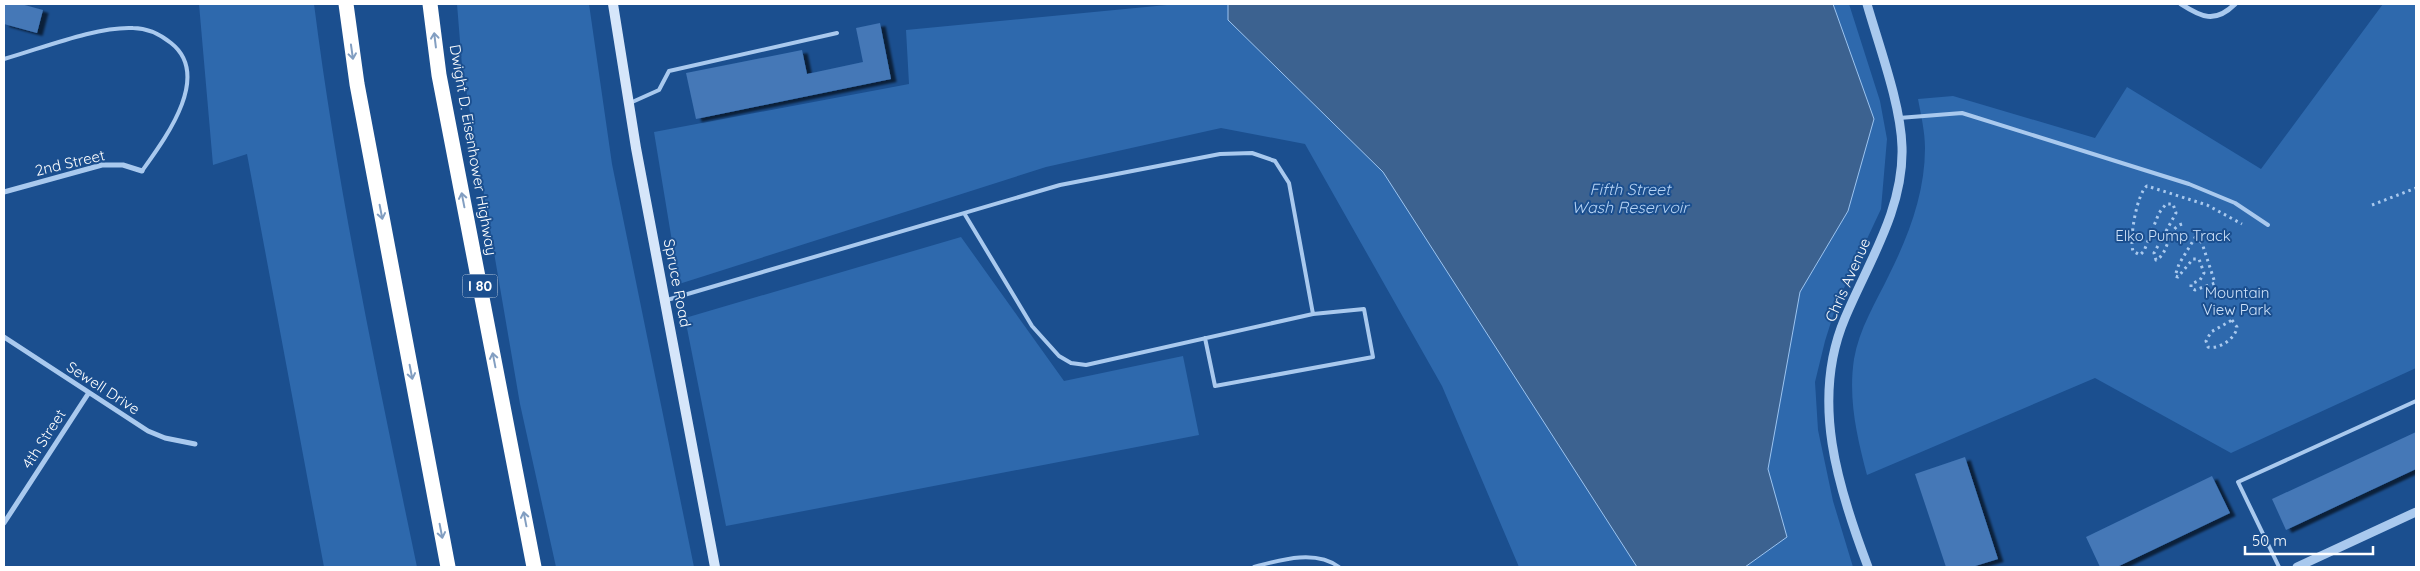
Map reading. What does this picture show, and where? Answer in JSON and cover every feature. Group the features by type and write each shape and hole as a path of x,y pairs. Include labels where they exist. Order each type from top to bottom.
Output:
{"highway":[{"path":"346,4 358,93 448,567"},
{"name":"Dwight D. Eisenhower Highway","path":"430,4 439,74 534,567"}],"main road":[{"name":"Spruce Road","path":"613,4 629,103 715,567"}],"street":[{"name":"Chris Avenue","path":"1867,4 1899,118 1902,148 1899,175 1888,224 1844,319 1834,351 1827,404 1830,431 1851,522 1868,567"},
{"path":"2181,4 2199,15 2211,17 2229,9 2235,4"},
{"name":"2nd Street","path":"4,192 102,165 123,165 142,171"},
{"name":"Sewell Drive","path":"4,338 148,431 164,438 196,444"},
{"name":"4th Street","path":"4,524 88,394"},
{"path":"2297,567 2416,512"}],"lane":[{"path":"4,59 106,30 134,28 160,35 179,50 187,68 186,90 169,132 142,171"},
{"path":"629,103 659,90 669,71 837,33"},
{"path":"1899,118 1962,113 2189,184 2235,203 2268,225"},
{"path":"665,300 1060,185 1220,154 1252,153 1275,161 1289,183 1313,314"},
{"path":"964,213 1032,326 1059,356 1072,363 1086,365 1205,338 1313,314 1364,309 1372,357 1216,386 1205,338"},
{"path":"2279,567 2238,482 2416,401"},
{"path":"1254,567 1287,559 1317,558 1339,567"}],"path":[{"path":"2182,224 2174,228 2163,253 2156,260 2154,253 2176,211 2173,204 2164,205 2144,251 2140,255 2133,251 2132,243 2138,200 2143,189 2147,186 2207,205 2242,224"},
{"path":"2372,205 2416,188"},
{"path":"2195,236 2198,236 2202,243 2215,283 2198,290 2191,288 2191,284 2203,277 2203,268 2199,259 2193,259 2181,275 2176,277 2179,264 2195,236"},
{"path":"2232,320 2237,327 2233,337 2216,347 2210,348 2206,343 2206,339 2218,327 2232,320"}],"green space":[{"path":"199,4 314,4 347,216 417,567 324,567 247,154 213,165"},
{"path":"457,4 589,4 612,164 694,567 556,567 520,404 462,66"},
{"path":"1177,4 1849,4 1880,101 1887,139 1881,209 1837,303 1815,382 1818,430 1833,501 1853,567 1519,567 1442,386 1305,144 1221,128 1046,167 679,284 654,132 909,84 906,30"},
{"name":"Mountain View Park","path":"2383,4 2416,4 2416,368 2231,453 2095,378 1867,475 1857,432 1853,403 1852,374 1854,359 1864,326 1903,245 1919,197 1925,148 1924,130 1918,99 1953,96 2095,138 2127,87 2261,169"},
{"path":"961,237 1064,381 1183,356 1199,435 726,526 685,318"}],"water":[{"name":"Fifth Street Wash Reservoir","path":"1228,4 1833,4 1874,119 1848,211 1800,292 1768,469 1787,537 1745,567 1637,567 1383,172 1228,20"}],"building":[{"path":"4,4 21,4 43,10 37,33 4,24"},
{"path":"880,23 891,79 696,119 686,73 802,50 807,74 863,62 856,28"},
{"path":"2416,432 2416,469 2286,530 2272,499"},
{"path":"1965,457 1998,559 1972,567 1946,567 1915,474"},
{"path":"2212,476 2230,513 2117,567 2100,567 2086,537"}],"park label":[{"name":"Elko Pump Track","path":"2173,236"}]}
